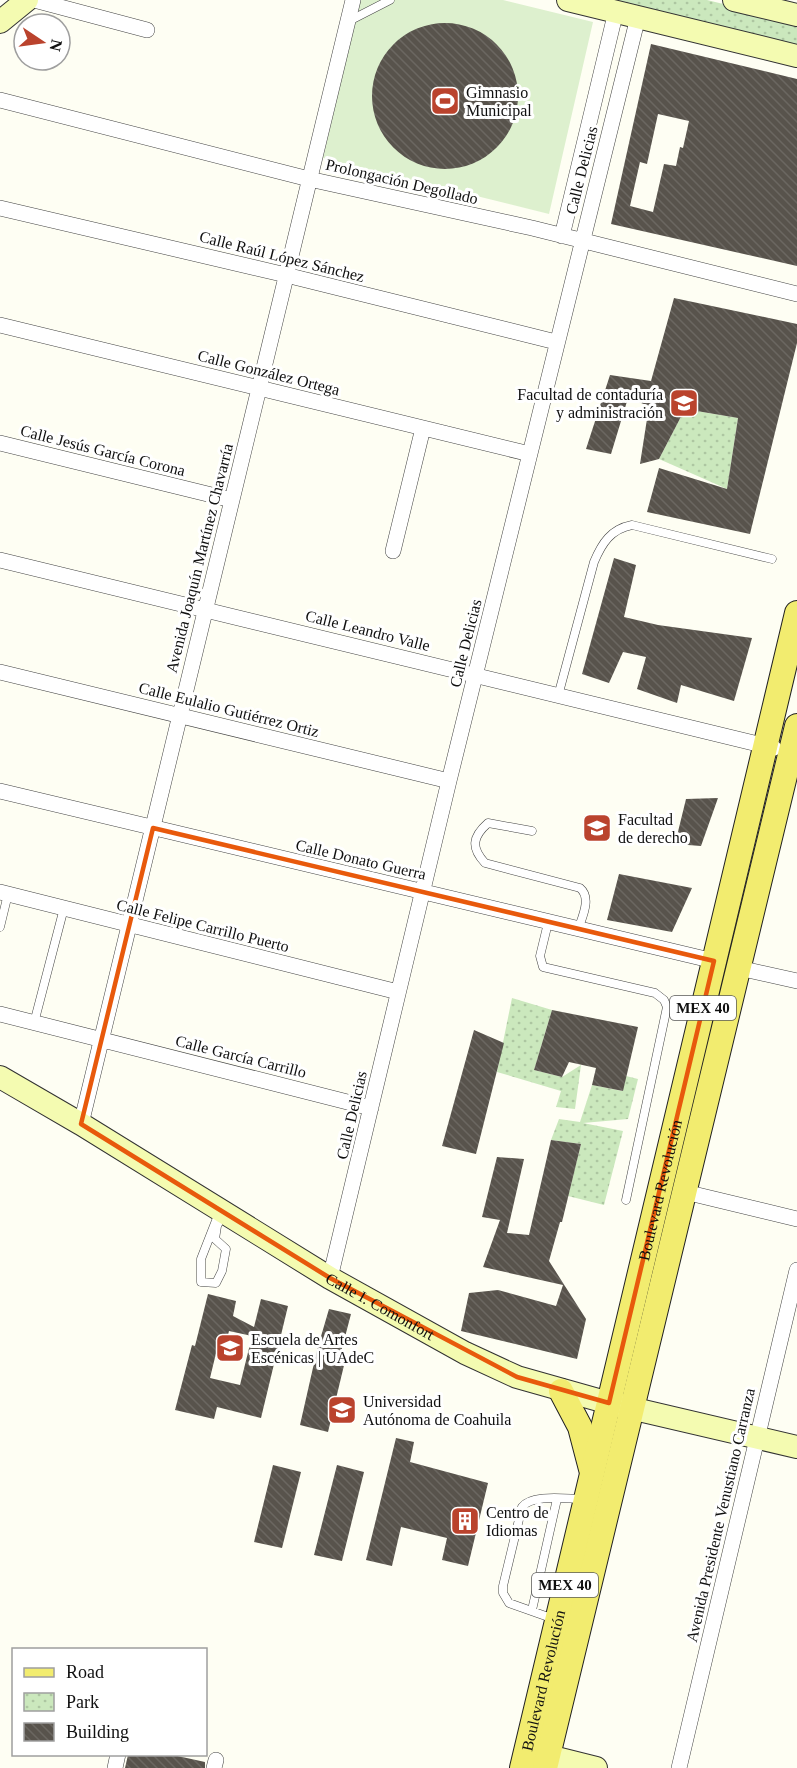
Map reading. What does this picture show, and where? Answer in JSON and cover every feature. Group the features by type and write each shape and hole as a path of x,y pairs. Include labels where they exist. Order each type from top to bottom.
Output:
{"main road":[{"path":"0,22 27,0"},
{"path":"568,0 797,56"},
{"path":"734,0 797,15"},
{"name":"Boulevard Revolución","path":"522,1768 797,613"},
{"name":"MEX 40","path":"547,1762 739,968 794,753 797,726"},
{"name":"Calle I. Comonfort","path":"0,1077 223,1210 330,1278 465,1353 517,1377 561,1390 797,1447"},
{"path":"561,1390 580,1427 592,1473"},
{"path":"547,1762 596,1768"}],"street":[{"path":"34,0 147,30"},
{"name":"Avenida Joaquín Martínez Chavarría","path":"81,1124 353,0"},
{"path":"562,236 627,14"},
{"name":"Calle Delicias","path":"330,1278 448,781 582,240 627,14"},
{"name":"Prolongación Degollado","path":"0,100 309,179 582,240 797,294"},
{"name":"Calle Raúl López Sánchez","path":"0,208 286,275 556,342"},
{"name":"Calle González Ortega","path":"0,325 530,454"},
{"path":"393,551 423,428"},
{"name":"Calle Jesús García Corona","path":"0,443 232,501"},
{"name":"Calle Leandro Valle","path":"0,560 794,753"},
{"name":"Calle Eulalio Gutiérrez Ortiz","path":"0,672 448,781"},
{"name":"Calle Donato Guerra","path":"0,791 714,962"},
{"name":"Calle Felipe Carrillo Puerto","path":"4,893 398,992"},
{"path":"739,968 797,981"},
{"name":"Calle García Carrillo","path":"0,1014 371,1108"},
{"path":"685,1192 797,1219"},
{"name":"Avenida Presidente Venustiano Carranza","path":"679,1768 797,1270"}],"lane":[{"path":"348,21 390,0"},
{"path":"558,696 594,562 601,545 610,534 621,527 632,525 772,559"},
{"path":"532,831 488,823 475,841 475,848 485,863 580,888 585,892 587,898 578,930"},
{"path":"0,927 4,893"},
{"path":"34,1023 64,908"},
{"path":"548,923 540,956 543,967 655,993 664,1000 667,1007 626,1200"},
{"path":"223,1210 215,1239 226,1249 222,1271 216,1283 201,1282 201,1259 223,1210"},
{"path":"557,1620 509,1603 503,1593 503,1586 522,1508 535,1499 586,1499"},
{"path":"532,1610 557,1499"}],"highlighted area":[{"path":"153,828 714,961 609,1403 517,1377 330,1278 81,1124"}],"green space":[{"path":"360,0 503,0 593,22 549,214 323,158"},
{"path":"585,0 707,0 797,22 797,49"},
{"path":"685,409 738,418 727,489 659,459"},
{"path":"512,998 552,1010 534,1070 562,1077 581,1065 575,1109 556,1107 561,1091 497,1072"},
{"path":"626,1076 638,1079 628,1119 583,1123 623,1131 604,1205 568,1196 581,1144 551,1140 559,1119 580,1122 592,1085 622,1091"}],"building":[{"name":"Gimnasio Municipal","path":"445,23 459,24 473,29 486,35 497,44 506,55 512,68 517,82 517,110 512,124 506,137 497,148 486,157 473,163 459,168 445,169 431,168 417,163 404,157 393,148 384,137 378,124 373,110 372,96 373,82 378,68 384,55 393,44 404,35 417,29 431,24"},
{"path":"651,44 797,79 797,266 611,224","holes":["658,114 689,121 676,166 664,164 653,212 630,206 640,162 647,164"]},
{"path":"674,298 797,324 797,343 750,534 647,512 659,468 727,489 738,418 685,409 659,459 640,464 649,406 628,398 611,454 586,449 610,375 651,381"},
{"path":"614,558 636,565 624,617 658,625 752,638 734,701 681,685 677,703 637,689 646,657 623,652 609,683 582,674"},
{"path":"718,798 701,846 675,844 686,799"},
{"path":"619,874 692,888 672,932 607,920"},
{"path":"552,1010 638,1027 623,1091 592,1085 596,1068 569,1062 562,1077 534,1070"},
{"path":"474,1030 504,1043 476,1154 442,1146"},
{"path":"551,1140 581,1144 562,1222 560,1222 549,1261 586,1319 577,1359 461,1331 469,1293 498,1290 556,1306 563,1285 483,1267 500,1220 482,1217 497,1157 524,1159 507,1233 529,1235"},
{"path":"208,1294 236,1301 233,1316 254,1327 261,1299 288,1306 261,1418 217,1407 214,1419 175,1410 192,1345 195,1346","holes":["229,1331 252,1336 240,1385 210,1378 218,1345 225,1347"]},
{"path":"329,1309 351,1314 340,1356 346,1357 328,1432 300,1425"},
{"path":"396,1438 414,1442 410,1462 488,1483 468,1566 442,1560 447,1538 401,1527 392,1566 366,1560"},
{"path":"273,1465 301,1472 282,1548 254,1542"},
{"path":"337,1465 364,1472 342,1561 314,1555"},
{"path":"128,1756 178,1756 205,1762 205,1768 125,1768"}],"place":[{"name":"Gimnasio Municipal","path":"445,101"},
{"name":"Facultad de contaduría y administración","path":"684,403"},
{"name":"Facultad de derecho","path":"597,828"},
{"name":"Escuela de Artes Escénicas | UAdeC","path":"230,1348"},
{"name":"Universidad Autónoma de Coahuila","path":"342,1410"},
{"name":"Centro de Idiomas","path":"465,1521"}]}
